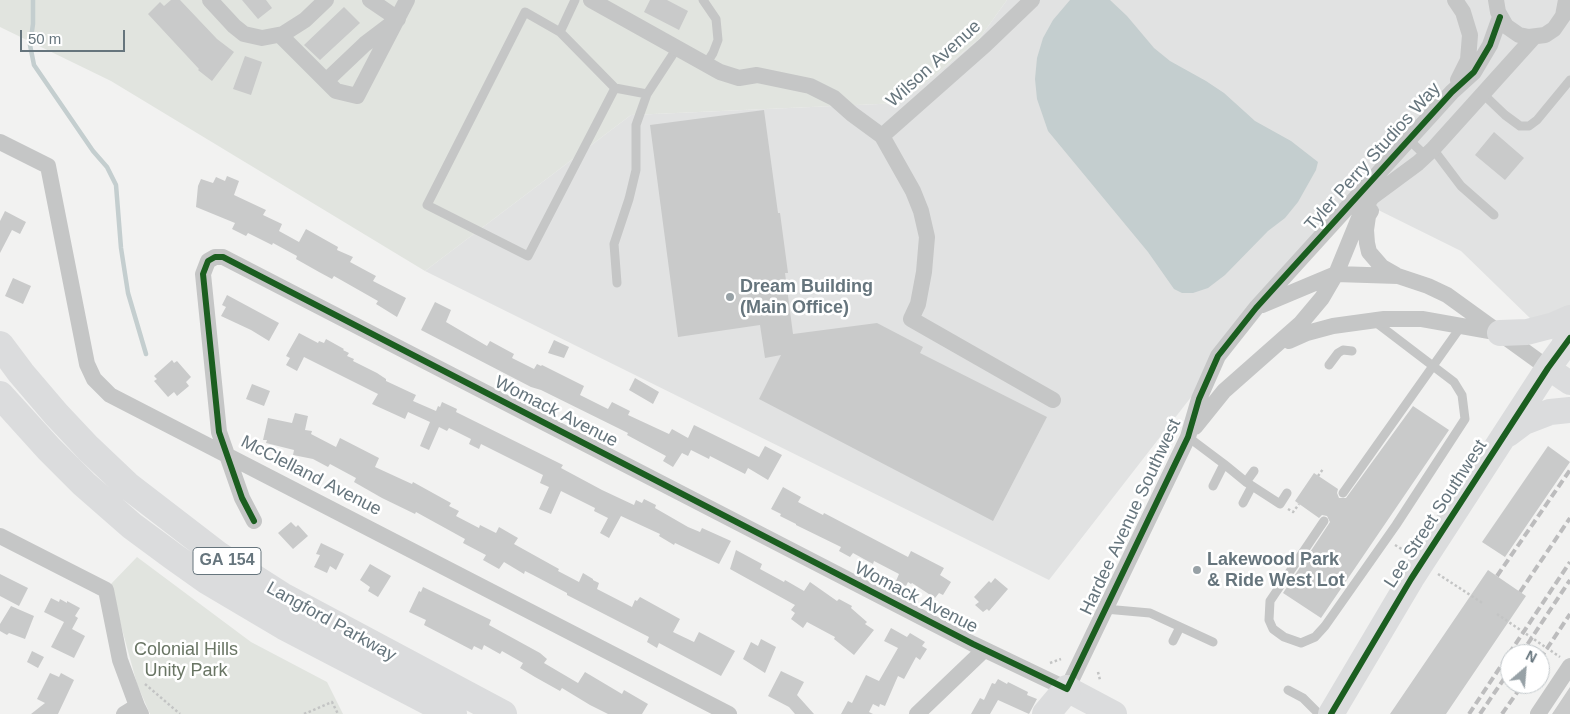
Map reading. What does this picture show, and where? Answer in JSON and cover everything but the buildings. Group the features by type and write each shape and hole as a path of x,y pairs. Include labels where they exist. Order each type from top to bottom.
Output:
{"highway":[{"name":"Langford Parkway","path":"0,345 56,414 88,448 127,485 197,540 247,575 282,596 503,714"},
{"name":"Langford Parkway","path":"0,395 49,450 84,484 132,526 208,581 284,626 453,714"},
{"path":"1046,714 1067,689"},
{"path":"1056,714 1067,689"}],"main road":[{"path":"1500,332 1527,332 1554,326 1570,318"},
{"name":"Lee Street Southwest","path":"1328,713 1411,579 1548,368 1570,338"},
{"path":"1503,437 1524,422 1550,412 1570,410"},
{"name":"Womack Avenue","path":"1067,689 1114,714"}],"street":[{"path":"210,0 244,34 262,38 283,34 306,20 326,0"},
{"path":"370,0 398,19"},
{"path":"280,35 336,91 357,96 408,0"},
{"path":"592,0 720,72 738,78 757,75 810,86 834,98 882,136 913,190 922,211 927,237 924,272 918,304 911,319 1053,400"},
{"name":"Wilson Avenue","path":"882,136 985,45 1032,0"},
{"path":"1452,92 1468,60 1470,35 1463,12 1455,0"},
{"path":"1495,6 1506,26 1524,36 1534,37 1545,35 1558,25 1565,11 1566,0"},
{"name":"Tyler Perry Studios Way","path":"1256,308 1452,92 1474,72 1490,45 1495,6"},
{"path":"326,81 365,44 398,19"},
{"name":"Tyler Perry Studios Way","path":"1275,347 1301,323 1322,298 1336,274 1362,213 1372,197 1430,153 1534,37"},
{"name":"McClelland Avenue","path":"0,142 48,166 87,364 94,379 110,396 730,714"},
{"path":"1394,181 1376,202 1368,216 1367,243 1369,252 1382,267 1398,276 1428,286 1447,295 1570,383"},
{"name":"Womack Avenue","path":"227,455 219,432 203,274 208,260 215,257 223,257 984,650 1067,689"},
{"path":"1256,308 1336,274 1398,276"},
{"name":"Hardee Avenue Southwest","path":"1067,689 1188,437 1199,399 1218,356 1256,308"},
{"path":"1275,347 1316,330 1384,318 1422,319 1500,332"},
{"name":"Hardee Avenue Southwest","path":"1188,437 1224,390 1245,370 1275,347"},
{"path":"227,455 242,498 254,521"},
{"path":"0,536 106,590 120,660 129,684 134,711"},
{"path":"917,714 984,650"},
{"path":"1538,714 1566,662"}],"lane":[{"path":"560,32 575,0"},
{"path":"703,0 716,19 718,40 706,64"},
{"path":"615,88 528,256 427,205 525,12 560,32 615,88 647,94"},
{"path":"617,283 614,244 629,199 636,170 636,125 647,94 677,48"},
{"path":"1483,94 1505,116 1520,126 1528,126 1538,120 1570,80"},
{"path":"1408,140 1430,153 1461,186 1494,215"},
{"path":"1343,493 1471,312"},
{"path":"1324,521 1270,600 1269,620 1273,628 1284,637 1301,642 1316,638 1325,626 1396,525 1465,419 1462,395 1454,382 1373,320"},
{"path":"1329,365 1338,353 1343,350 1352,351"},
{"path":"1188,437 1249,484 1280,504 1287,493"},
{"path":"1213,486 1224,464"},
{"path":"1243,503 1254,471"},
{"path":"1105,609 1150,613 1213,642"},
{"path":"1173,641 1180,627"},
{"path":"1288,690 1328,713"}],"path":[{"path":"1318,476 1323,469"},
{"path":"1497,614 1566,662"},
{"path":"1050,663 1062,659"},
{"path":"1098,672 1100,680"},
{"path":"129,684 140,680 180,714"},
{"path":"304,714 332,702 338,714"}],"shaded area":[{"path":"1007,0 1570,0 1570,357 1461,251 1348,195 1049,580 425,271 631,115 901,103 979,39"},
{"path":"1070,0 1110,0 1127,16 1154,48 1170,61 1224,93 1255,121 1291,141 1318,162 1316,170 1298,202 1285,218 1268,231 1225,275 1208,288 1193,293 1182,293 1174,289 1148,252 1048,131 1037,99 1035,79 1037,58 1043,38 1053,20"}],"green space":[{"path":"0,0 1007,0 979,39 901,103 631,115 425,271 111,81 0,27"},
{"name":"Colonial Hills Unity Park","path":"137,557 251,642 327,682 343,714 150,714 137,684 110,585"}],"waterway":[{"path":"33,0 33,24 30,45 34,65 93,151 107,167 116,185 121,248 128,293 146,354"}],"railway":[{"path":"1497,576 1570,470"},
{"path":"1520,592 1570,518"},
{"path":"1469,714 1570,562"},
{"path":"1528,644 1570,580"},
{"path":"1550,644 1570,614"},
{"path":"1480,714 1500,685"},
{"path":"1502,714 1516,694"}],"cycle path":[{"path":"254,521 242,498 219,432 203,274 208,261 215,257 223,257 973,644 1067,689 1188,437 1199,399 1218,356 1256,308 1452,92 1474,72 1490,45 1500,17"},
{"path":"1331,714 1411,579 1548,368 1570,338"}],"place":[{"name":"Dream Building (Main Office)","path":"730,297"},
{"name":"Lakewood Park & Ride West Lot","path":"1197,570"}]}
